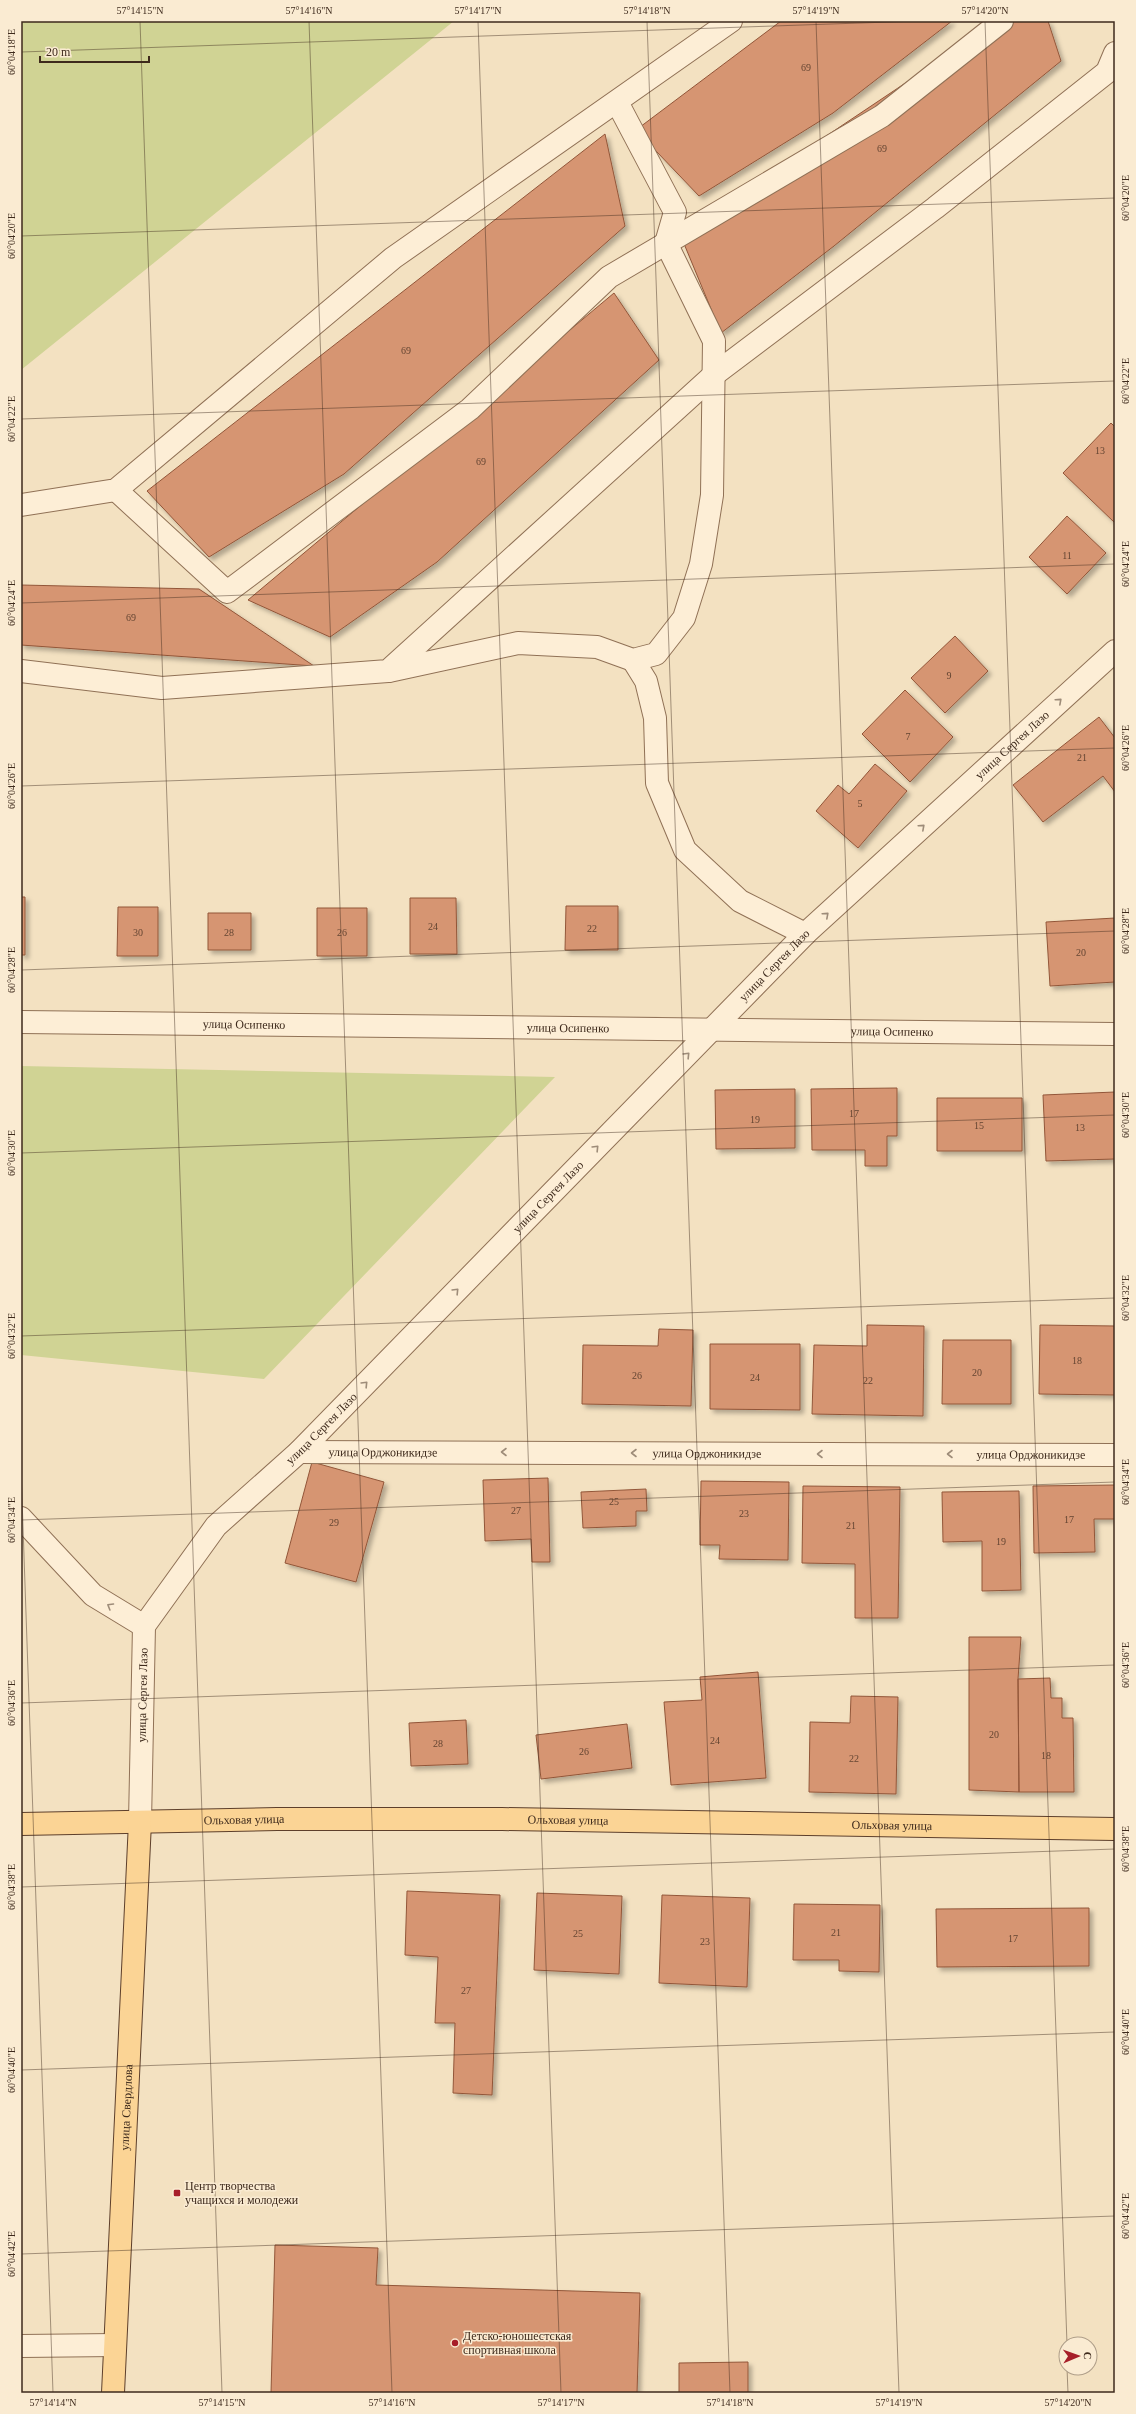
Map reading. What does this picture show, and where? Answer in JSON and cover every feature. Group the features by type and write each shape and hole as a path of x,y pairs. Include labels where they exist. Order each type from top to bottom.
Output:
{"main road":[{"name":"Ольховая улица","path":"21,1824 277,1819 502,1819 1115,1829"},
{"name":"улица Свердлова","path":"113,2393 140,1822"}],"street":[{"path":"21,505 116,490 393,258 731,21"},
{"path":"116,490 227,592 470,409 609,277 882,116 1002,21"},
{"path":"388,671 715,374 935,208 1107,72 1115,54"},
{"path":"21,671 162,688 388,671 518,643 598,647 633,660 656,654 684,618 701,564 712,495 715,374 714,341 666,242 676,212 617,102"},
{"name":"улица Сергея Лазо","path":"140,1822 144,1626 216,1526 299,1452 805,934 1115,650"},
{"path":"633,660 646,681 655,718 657,783 685,850 740,901 805,934"},
{"name":"улица Осипенко","path":"21,1022 710,1032 1115,1034"},
{"name":"улица Орджоникидзе","path":"299,1452 1115,1455"},
{"path":"21,1518 93,1595 144,1626"},
{"path":"21,2346 115,2345"}],"green space":[{"path":"21,21 454,21 21,370"},
{"path":"21,1066 555,1077 264,1379 21,1355"}],"building":[{"path":"781,21 952,21 833,113 699,196 636,130"},
{"path":"998,21 1048,21 1061,61 834,246 721,333 680,234"},
{"path":"605,134 625,226 344,474 209,557 147,491"},
{"path":"614,293 659,360 437,562 330,637 248,600"},
{"path":"1111,423 1115,427 1115,523 1063,473"},
{"path":"1067,516 1106,553 1067,594 1029,557"},
{"path":"21,585 199,589 314,666 21,645"},
{"path":"955,636 988,671 945,713 911,678"},
{"path":"905,690 953,737 910,782 862,734"},
{"path":"1099,717 1115,738 1115,792 1103,776 1043,822 1013,785"},
{"path":"875,764 907,791 858,848 816,811 838,785 849,794"},
{"path":"21,897 25,897 25,955 21,955"},
{"path":"410,898 456,898 457,954 410,954"},
{"path":"566,906 618,906 618,950 565,950"},
{"path":"118,907 158,907 158,956 117,956"},
{"path":"317,908 367,908 367,956 317,956"},
{"path":"208,913 251,913 251,950 208,950"},
{"path":"1115,918 1115,982 1050,986 1046,922"},
{"path":"897,1088 897,1136 887,1136 887,1166 865,1166 865,1150 812,1150 811,1089"},
{"path":"795,1089 795,1148 716,1149 715,1090"},
{"path":"1115,1092 1115,1159 1046,1161 1043,1095"},
{"path":"937,1098 1022,1098 1022,1151 937,1151"},
{"path":"867,1325 924,1326 923,1416 812,1414 814,1345 867,1346"},
{"path":"1040,1325 1115,1326 1115,1395 1039,1394"},
{"path":"659,1329 693,1330 691,1406 582,1404 583,1345 658,1346"},
{"path":"943,1340 1011,1340 1011,1404 942,1404"},
{"path":"710,1344 800,1344 800,1410 710,1409"},
{"path":"312,1462 384,1482 356,1582 285,1563"},
{"path":"548,1478 550,1562 532,1562 531,1539 485,1541 483,1480"},
{"path":"701,1481 789,1482 788,1560 719,1559 720,1545 700,1545"},
{"path":"1115,1485 1115,1519 1094,1519 1095,1552 1034,1553 1033,1486"},
{"path":"803,1486 900,1487 898,1618 855,1618 855,1564 802,1563"},
{"path":"646,1489 647,1511 636,1511 636,1526 583,1528 581,1492"},
{"path":"1019,1491 1021,1590 982,1591 982,1541 943,1542 942,1492"},
{"path":"969,1637 1021,1637 1018,1679 1019,1792 969,1790"},
{"path":"758,1672 766,1778 671,1785 664,1702 702,1700 700,1677"},
{"path":"1050,1678 1051,1698 1062,1698 1062,1718 1073,1718 1074,1792 1019,1792 1018,1679"},
{"path":"851,1696 898,1697 896,1794 809,1792 810,1722 850,1723"},
{"path":"466,1720 468,1764 411,1766 409,1723"},
{"path":"627,1724 632,1768 541,1779 536,1735"},
{"path":"407,1891 500,1895 492,2095 453,2093 455,2023 435,2023 438,1957 405,1955"},
{"path":"537,1893 622,1896 619,1974 534,1970"},
{"path":"662,1895 750,1898 747,1987 659,1983"},
{"path":"794,1904 880,1905 879,1972 839,1971 839,1960 793,1960"},
{"path":"1089,1908 1089,1966 937,1967 936,1909"},
{"name":"Детско-юношестская спортивная школа","path":"275,2245 378,2248 376,2285 640,2293 637,2393 271,2393"},
{"path":"748,2362 748,2393 679,2393 679,2363"}],"place":[{"name":"Центр творчества учащихся и молодежи","path":"177,2193"},
{"name":"Детско-юношестская спортивная школа","path":"455,2343"}]}
